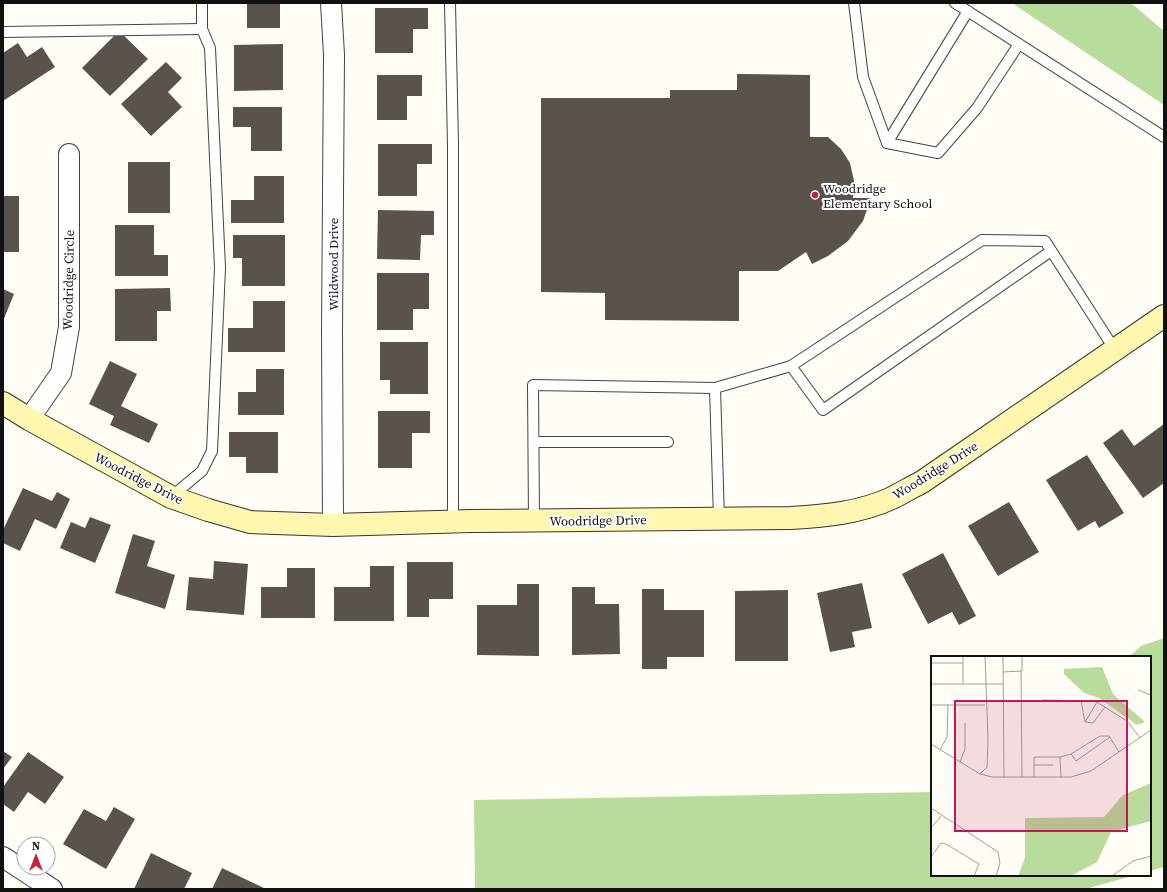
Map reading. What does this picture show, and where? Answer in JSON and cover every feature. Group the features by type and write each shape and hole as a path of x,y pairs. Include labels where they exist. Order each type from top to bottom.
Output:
{"street":[{"name":"Wildwood Drive","path":"331,3 334,55 332,317 333,525"},
{"name":"Woodridge Circle","path":"29,419 61,373 69,327 69,154"},
{"name":"Woodridge Drive","path":"3,403 29,419 171,497 208,510 250,522 333,525 791,518 829,516 863,508 891,499 922,482 1164,316"},
{"path":"3,857 52,889"}],"lane":[{"path":"171,497 202,471 212,451 220,268 210,48 202,30 202,3"},
{"path":"450,3 453,145 453,522"},
{"path":"854,3 863,77 887,143"},
{"path":"955,3 1164,137"},
{"path":"887,143 968,11"},
{"path":"3,32 202,30"},
{"path":"887,143 938,153 977,108 1020,44"},
{"path":"534,521 533,385 715,388 791,366 982,240 1044,241 1115,350"},
{"path":"791,366 823,410 1051,251"},
{"path":"715,388 719,519"},
{"path":"534,442 668,442"}],"green space":[{"path":"1012,3 1131,3 1164,31 1164,105"},
{"path":"1164,638 1164,867 1151,871 1151,656 1130,656 1141,646"},
{"path":"931,792 931,876 1132,876 1085,889 475,889 474,800"}],"building":[{"path":"247,3 280,3 280,28 247,28"},
{"path":"375,8 428,8 428,29 413,29 413,53 375,53"},
{"path":"119,31 148,59 110,96 82,68"},
{"path":"18,43 27,57 42,47 55,67 3,101 3,53"},
{"path":"283,44 283,90 234,91 234,45"},
{"path":"166,62 182,78 168,92 182,107 151,136 121,104"},
{"path":"737,74 810,75 810,137 828,137 841,149 850,163 854,181 853,198 871,198 863,221 848,241 828,256 812,264 806,252 778,271 739,271 739,321 605,320 605,293 541,292 541,98 670,98 670,90 737,90"},
{"path":"377,75 422,75 422,96 407,96 407,120 377,120"},
{"path":"233,107 282,107 282,151 251,151 251,127 233,127"},
{"path":"378,144 432,144 432,164 417,164 417,196 378,196"},
{"path":"128,162 170,162 170,213 128,213"},
{"path":"254,176 284,176 284,223 231,223 231,200 254,200"},
{"path":"3,196 19,196 19,252 3,252"},
{"path":"378,210 434,211 434,235 421,235 420,260 377,259"},
{"path":"115,225 154,225 154,255 168,255 168,276 115,276"},
{"path":"233,235 285,235 285,286 242,286 242,258 233,258"},
{"path":"377,273 429,273 429,309 413,309 413,330 377,330"},
{"path":"170,288 171,311 157,311 157,341 115,341 115,289"},
{"path":"3,289 14,294 3,321"},
{"path":"253,301 285,301 285,352 228,352 228,328 253,328"},
{"path":"380,342 428,342 428,394 390,394 390,380 380,380"},
{"path":"110,361 137,374 121,406 158,424 149,443 110,425 114,416 89,404"},
{"path":"256,369 284,369 284,415 238,415 238,392 256,392"},
{"path":"378,411 430,411 430,433 412,433 412,468 378,468"},
{"path":"1164,424 1164,483 1143,498 1103,443 1122,429 1134,446"},
{"path":"229,432 278,432 278,473 246,473 246,457 229,457"},
{"path":"1087,455 1124,513 1099,528 1095,521 1078,531 1046,480"},
{"path":"23,488 52,501 57,492 70,499 56,529 35,519 20,551 3,543 3,530"},
{"path":"1009,502 1039,552 998,576 968,526"},
{"path":"90,517 111,525 95,563 60,548 71,522 85,528"},
{"path":"133,534 155,541 147,566 175,575 165,609 115,593"},
{"path":"943,553 976,616 959,625 952,612 928,624 902,574"},
{"path":"214,561 248,564 244,615 186,610 189,577 213,579"},
{"path":"407,562 453,562 453,599 429,599 429,617 407,617"},
{"path":"370,566 394,566 394,621 334,621 334,587 370,587"},
{"path":"287,568 315,568 315,618 261,618 261,587 287,587"},
{"path":"862,583 872,628 852,632 855,647 830,652 817,593"},
{"path":"517,584 539,584 539,656 477,655 477,605 517,605"},
{"path":"572,587 595,587 595,604 619,604 620,654 572,655"},
{"path":"642,589 664,589 664,610 704,610 704,657 667,657 667,669 642,669"},
{"path":"788,590 788,661 735,661 735,591"},
{"path":"3,751 12,757 3,769"},
{"path":"28,752 64,777 45,804 28,792 14,812 3,804 3,787"},
{"path":"114,807 135,819 106,869 63,844 84,809 106,821"},
{"path":"151,853 192,873 184,889 134,889"},
{"path":"222,868 266,889 212,889"}],"place":[{"name":"Woodridge Elementary School","path":"815,195"}]}
